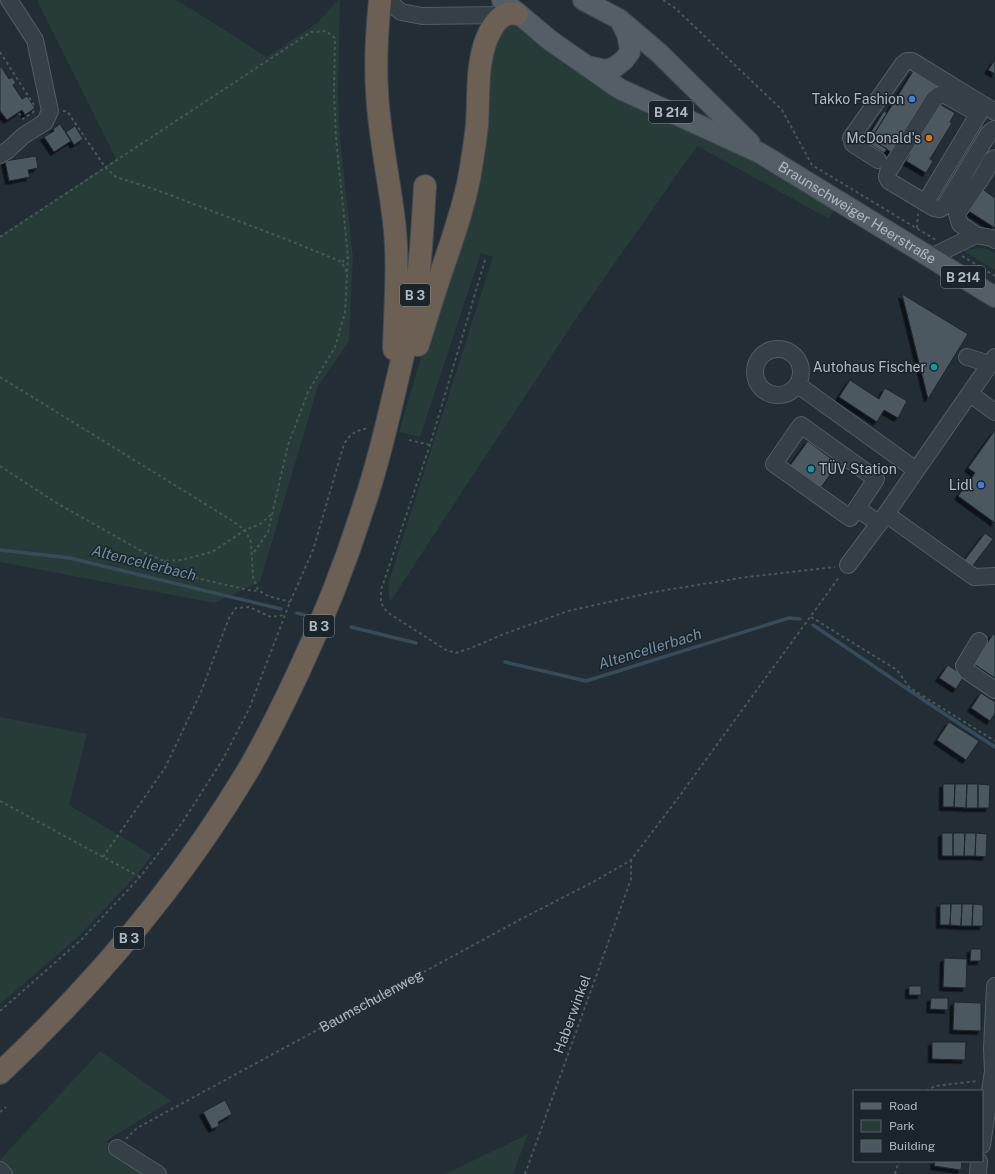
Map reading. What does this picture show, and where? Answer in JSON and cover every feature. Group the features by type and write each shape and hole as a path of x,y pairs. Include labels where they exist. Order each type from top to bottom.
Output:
{"highway":[{"path":"380,0 376,44 377,91 383,152 394,222 397,265 392,402"},
{"path":"378,457 395,439 414,362 429,310 457,227 469,181 477,126 483,50 487,38 497,20 508,9"},
{"name":"B 3","path":"0,1073 92,981 134,933 175,880 214,824 247,772 276,719 312,643 350,548 378,457 410,324 418,278 425,186"}],"main road":[{"name":"B 214","path":"583,0 619,19 659,53 760,153"},
{"name":"B 214","path":"508,9 585,66 620,89 760,153"},
{"path":"585,66 606,70 615,67 624,60 630,52 630,44 627,34 619,19"},
{"name":"Braunschweiger Heerstraße","path":"760,153 995,297"}],"street":[{"path":"0,155 8,150 23,136 45,122 50,111 35,40 8,0"},
{"path":"387,0 401,12 422,16 508,9"},
{"path":"878,160 854,144 852,138 903,64 907,61 912,61 986,111"},
{"path":"986,111 945,95 939,95 934,99 888,172 887,177 889,181 934,208 940,209 945,206 989,133 995,129"},
{"path":"925,202 986,111"},
{"path":"994,240 992,238 976,235 960,224 958,214 989,177 991,161 995,158"},
{"path":"931,257 976,235"},
{"path":"848,566 993,361 967,357"},
{"path":"798,385 916,470"},
{"path":"970,394 995,412"},
{"path":"801,425 876,479 858,508 850,518 774,464 801,425"},
{"path":"858,508 882,519 974,577 995,576"},
{"path":"979,641 964,666 967,671 995,690"},
{"path":"983,1139 994,1074 992,1049 995,986"},
{"path":"117,1148 158,1174"},
{"path":"978,1174 979,1162"},
{"path":"0,1170 4,1174"}],"path":[{"path":"663,0 675,8 782,110 812,165 995,276"},
{"path":"0,237 311,32 326,31 335,38 334,92 336,138 348,257 345,313 335,347 308,392 288,445 268,532 252,555"},
{"path":"0,52 37,109 23,118 19,113"},
{"path":"50,111 67,111 105,167 116,177 164,193 342,262 347,273"},
{"path":"342,262 348,257"},
{"path":"485,260 430,445 381,590 381,603 387,612 446,650 456,653 568,611 654,592 748,577 848,566"},
{"path":"0,377 231,520 244,530 251,542 253,577 258,590 268,596 290,602"},
{"path":"0,1011 82,939 140,877 182,823 223,759 249,709 290,602 313,550 344,444 350,435 358,430 368,428"},
{"path":"409,440 430,445"},
{"path":"0,466 55,502 145,553 164,561 183,575 253,591 258,590"},
{"path":"164,561 181,560 212,552 244,530 260,524 273,513"},
{"path":"631,860 848,566"},
{"path":"103,857 165,768 201,692 229,618 236,608 249,607 271,617 285,615"},
{"path":"811,617 897,670 910,688 995,741"},
{"path":"0,801 140,877"},
{"name":"Baumschulenweg","path":"117,1148 137,1128 522,918 595,881 631,860"},
{"name":"Haberwinkel","path":"525,1174 631,879 631,860"},
{"path":"928,1090 935,1086 994,1074"},
{"path":"0,1112 6,1107"},
{"path":"895,1174 899,1162"}],"green space":[{"path":"37,0 177,0 267,57 317,23 338,0 340,0 338,92 340,139 353,257 349,341 318,386 260,582 214,603 0,562 0,236 116,159"},
{"path":"507,23 518,26 757,158 835,208 829,219 697,146 575,320 390,602 388,584 493,257 481,253 420,437 399,432 435,310 485,58"},
{"path":"983,248 995,253 995,270 962,250"},
{"path":"0,717 87,734 69,805 152,855 135,877 78,937 0,1004"},
{"path":"100,1051 171,1101 106,1141 152,1174 14,1174 0,1160"},
{"path":"528,1134 513,1174 445,1174"}],"building":[{"path":"995,60 995,74 988,70"},
{"path":"0,65 9,79 12,77 16,83 13,85 22,99 27,96 35,108 25,115 22,110 7,120 0,111"},
{"name":"Takko Fashion","path":"913,71 937,86 894,154 871,139"},
{"name":"McDonald's","path":"938,103 955,113 950,122 952,123 930,159 933,161 926,173 906,161 910,154 907,152"},
{"path":"884,111 887,113 871,139 887,149 884,153 865,141"},
{"path":"60,124 71,141 54,152 44,137 54,131 53,129"},
{"path":"75,126 83,139 74,145 66,132"},
{"path":"36,156 38,168 28,170 30,177 9,181 5,161"},
{"path":"981,188 995,198 995,228 967,210"},
{"name":"Autohaus Fischer","path":"902,294 968,334 928,399"},
{"path":"850,380 879,399 885,388 907,401 898,418 884,410 877,422 839,397"},
{"name":"Lidl","path":"995,430 995,523 958,496 975,473 968,468"},
{"name":"TÜV Station","path":"808,441 838,464 817,493 786,471"},
{"path":"985,533 993,539 971,568 963,562"},
{"path":"993,634 995,635 995,678 974,664"},
{"path":"948,665 964,676 956,689 939,678"},
{"path":"981,693 995,702 995,713 990,721 971,708"},
{"path":"949,722 979,741 966,760 937,740"},
{"path":"943,784 955,784 954,807 943,807"},
{"path":"955,784 967,784 966,808 954,807"},
{"path":"967,784 978,784 978,808 966,808"},
{"path":"978,784 990,785 989,808 978,808"},
{"path":"942,833 953,833 953,856 942,856"},
{"path":"953,833 965,833 964,856 953,856"},
{"path":"965,833 976,833 975,856 964,856"},
{"path":"976,833 987,834 986,857 975,856"},
{"path":"940,904 951,904 950,925 940,925"},
{"path":"951,904 962,904 961,926 950,925"},
{"path":"962,904 973,904 972,926 961,926"},
{"path":"973,904 983,905 983,926 972,926"},
{"path":"971,949 981,949 981,961 970,961"},
{"path":"944,958 967,959 966,988 943,987"},
{"path":"909,986 921,986 921,995 909,995"},
{"path":"931,998 948,998 948,1010 930,1009"},
{"path":"954,1002 981,1003 981,1031 953,1030"},
{"path":"932,1042 966,1042 965,1060 932,1059"},
{"path":"225,1100 232,1114 218,1122 219,1126 212,1129 203,1112"},
{"path":"935,1162 962,1162 961,1170 934,1166"}],"waterway":[{"name":"Altencellerbach","path":"0,550 70,558 281,609"},
{"name":"Altencellerbach","path":"297,613 305,615"},
{"name":"Altencellerbach","path":"505,662 586,681 789,618 800,619"},
{"name":"Altencellerbach","path":"813,625 995,747"},
{"name":"Altencellerbach","path":"351,627 416,643"}],"place":[{"name":"Takko Fashion","path":"912,99"},
{"name":"McDonald's","path":"929,138"},
{"name":"Autohaus Fischer","path":"934,367"},
{"name":"TÜV Station","path":"811,469"},
{"name":"Lidl","path":"981,485"}]}
